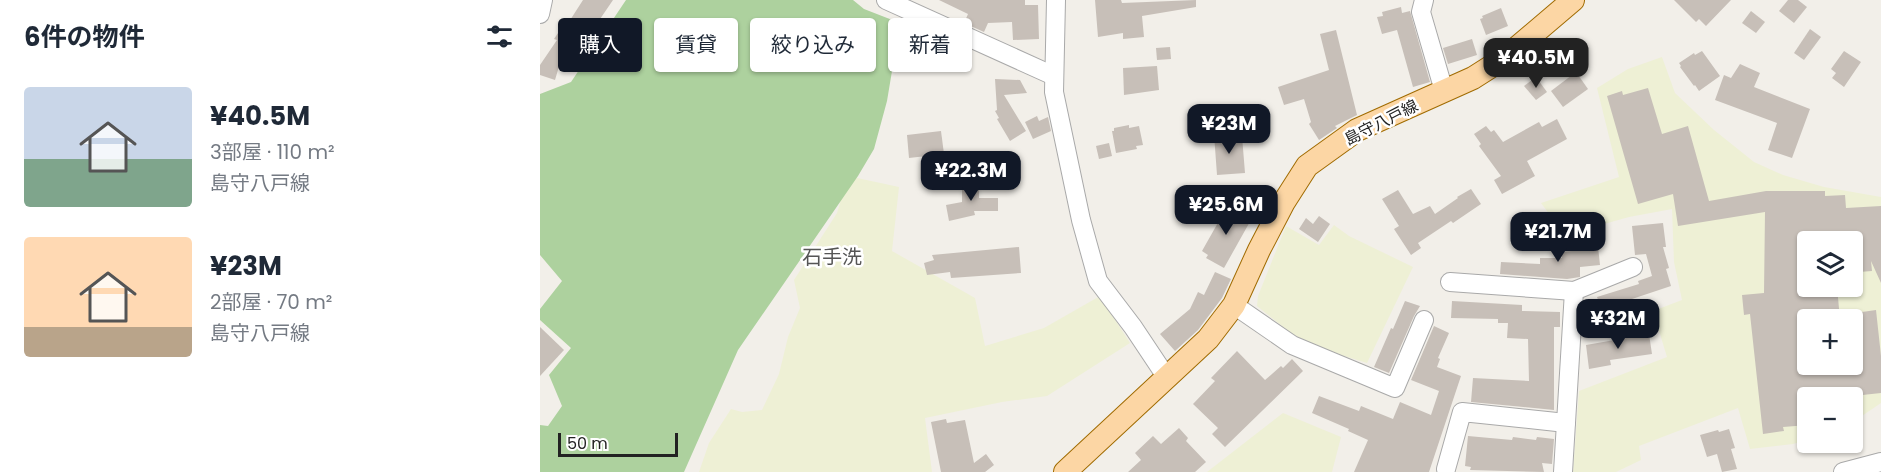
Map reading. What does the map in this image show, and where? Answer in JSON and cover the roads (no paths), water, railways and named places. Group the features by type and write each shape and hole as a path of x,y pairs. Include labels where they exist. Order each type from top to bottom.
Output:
{"main road":[{"name":"島守八戸線","path":"1065,472 1208,339 1234,306 1284,202 1307,166 1357,130 1473,78 1506,57 1573,0"}],"street":[{"path":"540,14 543,0"},
{"path":"886,0 1054,76"},
{"path":"1056,0 1054,92 1081,220 1098,281 1133,327 1167,378"},
{"path":"1424,0 1421,12 1444,91"},
{"path":"1450,282 1574,291 1633,267"},
{"path":"1563,472 1574,291"},
{"path":"1234,306 1292,345 1395,388 1424,320"},
{"path":"1446,469 1462,412 1566,423"},
{"path":"1843,472 1881,462"}],"district":[{"name":"石手洗","path":"832,257"}]}
